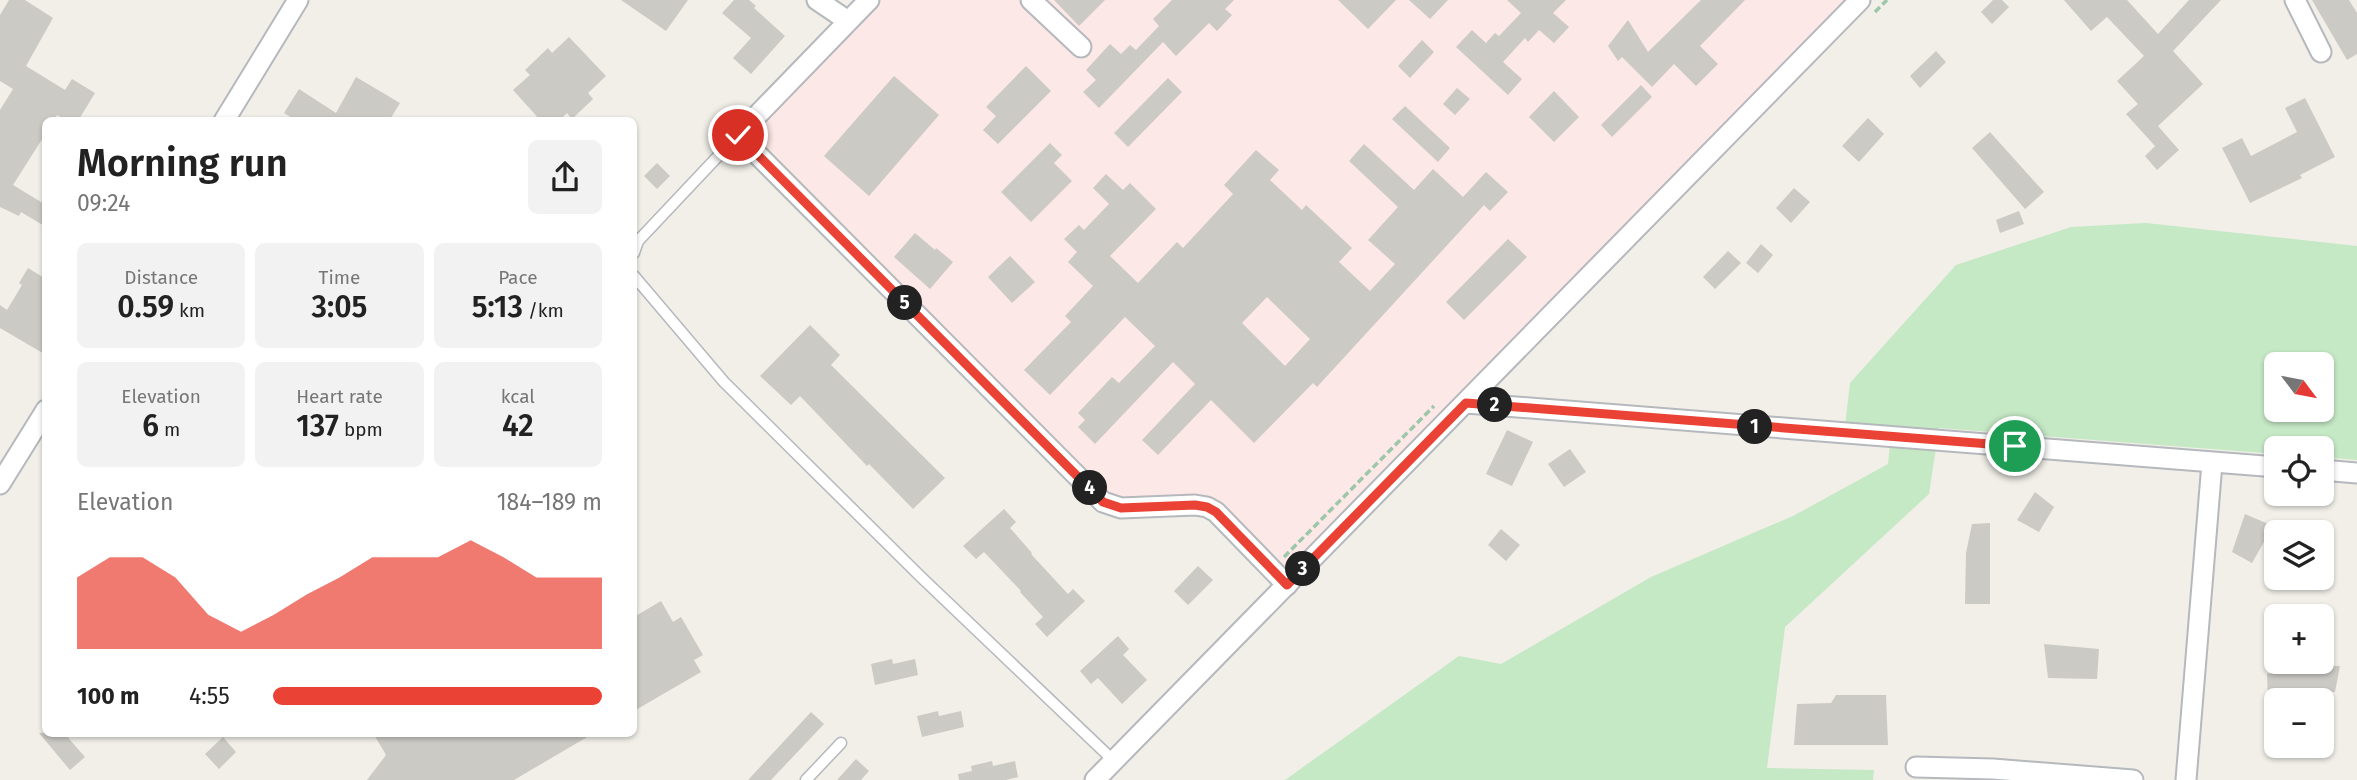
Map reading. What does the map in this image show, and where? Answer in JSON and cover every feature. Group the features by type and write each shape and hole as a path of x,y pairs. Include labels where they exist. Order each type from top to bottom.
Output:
{"street":[{"path":"226,117 298,0"},
{"path":"817,0 848,21"},
{"path":"869,0 738,135 1103,502 1121,508 1195,505 1207,507 1216,512 1287,585"},
{"path":"1031,0 1081,47"},
{"path":"1095,780 1860,0"},
{"path":"2295,0 2321,52"},
{"path":"1466,403 2264,466"},
{"path":"0,484 42,416"},
{"path":"2186,780 2212,463"},
{"path":"2334,471 2357,472"},
{"path":"1916,767 1993,769 2133,780"}],"lane":[{"path":"637,244 738,135"},
{"path":"637,280 724,383 922,578 1114,761"},
{"path":"806,780 841,743"}],"shaded area":[{"path":"872,0 1861,0 1287,583 1217,511 1120,507 740,135"}],"green space":[{"path":"2146,223 2357,246 2357,460 2334,458 2334,436 2264,436 2264,453 1939,428 1929,494 1785,627 1767,768 1874,770 1873,780 1285,780 1459,656 1501,664 1651,577 1793,516 1888,464 1891,435 1844,434 1850,383 1956,265 2071,227"}],"building":[{"path":"9,0 25,0 53,18 26,66 65,90 72,79 95,93 80,117 42,117 42,139 13,185 42,203 42,225 21,212 19,216 0,207 0,110 13,89 0,81 0,15"},
{"path":"621,0 688,0 666,31"},
{"path":"734,0 749,0 756,6 754,8 785,36 751,74 733,58 751,38 722,13"},
{"path":"1054,0 1105,0 1079,26"},
{"path":"1172,0 1234,0 1225,9 1232,15 1217,31 1209,23 1176,56 1163,42 1099,108 1083,92 1096,80 1086,70 1110,44 1121,54 1130,45 1136,50 1159,26 1153,19"},
{"path":"1338,0 1396,0 1368,29"},
{"path":"1409,0 1448,0 1430,19"},
{"path":"1507,0 1566,0 1553,13 1569,27 1554,43 1539,30 1528,42 1525,38 1503,62 1522,79 1508,95 1456,47 1472,30 1486,43 1495,33 1499,36 1521,13"},
{"path":"1701,0 1745,0 1700,46 1718,64 1696,86 1674,64 1652,87 1622,57 1618,61 1608,46 1628,20 1648,52"},
{"path":"1993,0 2002,0 2009,7 1992,24 1981,12"},
{"path":"2064,0 2127,0 2158,34 2189,0 2221,0 2173,51 2203,84 2158,126 2179,150 2157,170 2145,156 2155,146 2126,114 2138,104 2117,81 2144,56 2107,17 2091,31"},
{"path":"2312,0 2349,0 2357,13 2357,54 2347,60"},
{"path":"569,37 606,76 588,93 593,99 574,117 567,113 563,117 537,117 513,90 530,75 525,70 548,48 552,53"},
{"path":"1422,40 1434,52 1410,78 1398,66"},
{"path":"1936,51 1946,62 1920,88 1910,76"},
{"path":"1026,66 1051,91 998,144 983,130 996,116 986,107"},
{"path":"894,76 939,115 869,196 824,156"},
{"path":"356,77 400,103 391,117 290,117 284,113 299,89 336,113"},
{"path":"1168,78 1182,92 1128,147 1114,133"},
{"path":"1641,85 1652,97 1612,137 1601,125"},
{"path":"1457,88 1470,99 1455,115 1443,104"},
{"path":"1554,91 1579,117 1554,142 1529,117"},
{"path":"2305,98 2335,157 2300,175 2302,178 2250,203 2222,148 2242,138 2251,156 2297,132 2285,108"},
{"path":"1405,106 1450,148 1438,162 1392,119"},
{"path":"1868,118 1884,134 1859,162 1842,146"},
{"path":"1990,132 2044,192 2025,209 1972,148"},
{"path":"1050,143 1062,155 1054,163 1072,181 1031,222 1001,192"},
{"path":"1364,144 1414,190 1433,169 1463,197 1486,172 1508,192 1490,211 1484,205 1317,387 1313,383 1254,443 1211,400 1158,455 1142,440 1195,384 1173,362 1095,444 1078,427 1085,420 1078,413 1112,377 1119,383 1155,346 1125,317 1050,395 1024,370 1071,322 1065,316 1093,286 1068,262 1077,252 1064,239 1079,225 1084,230 1109,204 1093,188 1106,174 1123,190 1130,183 1156,209 1110,256 1138,283 1177,242 1183,248 1233,194 1224,185 1256,150 1279,170 1270,180 1302,210 1306,205 1352,248 1339,262 1370,291 1395,264 1368,240 1398,207 1349,161","holes":["1267,297 1310,339 1285,366 1242,323"]},
{"path":"657,163 670,176 657,189 644,176"},
{"path":"1794,188 1810,202 1791,223 1776,208"},
{"path":"2019,211 2024,224 2000,233 1996,220"},
{"path":"915,233 953,262 930,289 894,257"},
{"path":"1508,239 1527,257 1464,320 1446,302"},
{"path":"1761,244 1773,255 1758,273 1746,263"},
{"path":"1728,251 1741,263 1715,289 1703,277"},
{"path":"1010,256 1035,282 1012,303 988,277"},
{"path":"28,268 42,277 42,353 0,328 0,305 7,310 22,285 19,283"},
{"path":"810,325 840,355 831,365 945,478 913,509 869,464 867,466 800,396 791,405 760,376"},
{"path":"1507,430 1533,442 1512,486 1486,474"},
{"path":"1570,449 1586,472 1564,487 1548,464"},
{"path":"2035,492 2054,507 2039,532 2017,520"},
{"path":"1004,509 1016,522 1010,528 1031,554 1068,594 1073,589 1085,601 1047,637 1035,624 1043,617 1021,591 984,552 976,559 963,546"},
{"path":"2245,514 2264,522 2264,542 2252,563 2232,552"},
{"path":"1990,523 1990,604 1965,604 1966,553 1972,524"},
{"path":"1501,529 1520,545 1506,561 1488,545"},
{"path":"1198,566 1213,580 1188,605 1174,591"},
{"path":"661,601 673,622 681,617 703,655 694,660 701,672 637,709 637,615"},
{"path":"1118,636 1129,649 1123,655 1147,680 1122,704 1098,678 1091,684 1080,671"},
{"path":"2044,644 2099,649 2097,679 2048,678"},
{"path":"892,659 893,664 915,659 918,675 875,685 871,664"},
{"path":"2334,666 2340,666 2335,692 2334,688 2268,688 2267,674 2334,674"},
{"path":"1836,695 1886,695 1888,745 1794,745 1797,704 1831,703"},
{"path":"938,711 939,716 961,711 964,727 922,737 917,716"},
{"path":"811,712 824,724 771,780 748,780"},
{"path":"42,737 68,737 85,757 70,770"},
{"path":"223,737 236,752 219,769 205,754"},
{"path":"375,737 587,737 514,780 367,780 386,755"},
{"path":"856,759 869,771 861,780 837,780"},
{"path":"992,761 993,766 1015,761 1018,777 1006,780 959,780 958,774 972,771 971,766"}],"route":[{"path":"738,135 1103,502 1121,508 1195,505 1207,507 1216,512 1287,585 1466,403 2015,446"}]}
